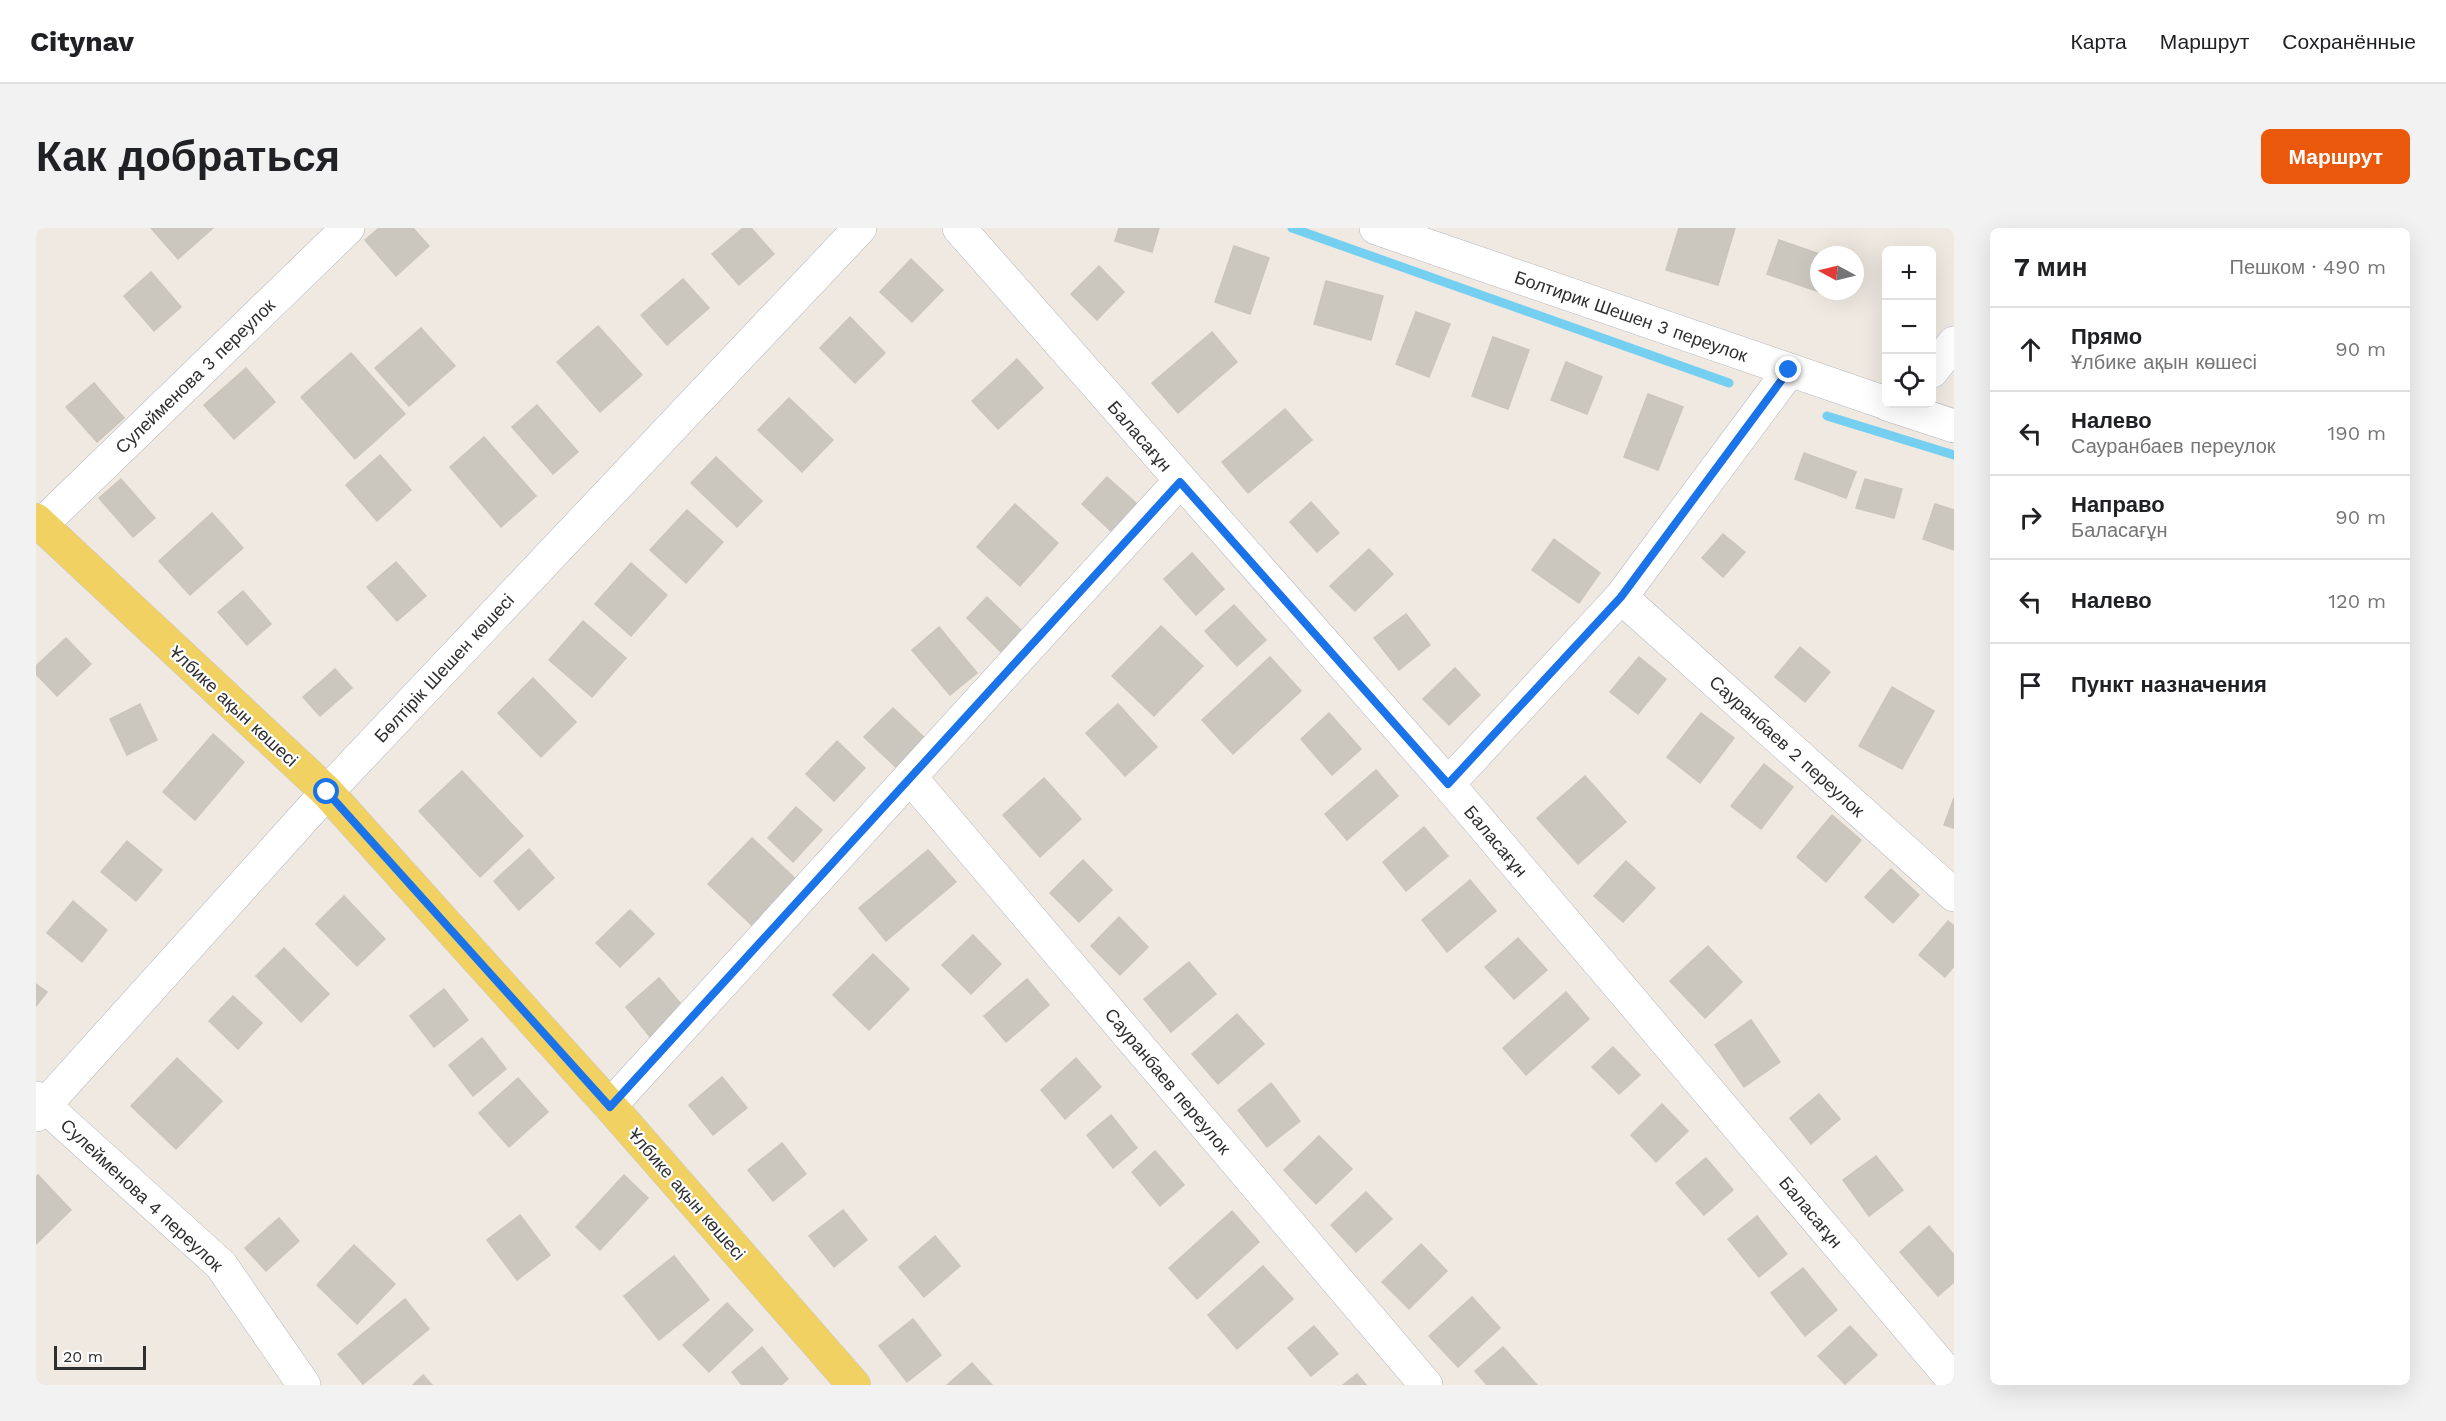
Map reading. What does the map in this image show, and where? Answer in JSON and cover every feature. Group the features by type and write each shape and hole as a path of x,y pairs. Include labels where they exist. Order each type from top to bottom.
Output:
{"main road":[{"name":"Ұлбике ақын көшесі","path":"39,522 327,792 610,1107 854,1385"}],"street":[{"name":"Сулейменова 3 переулок","path":"39,522 348,228"},
{"name":"Бөлтірік Шешен көшесі","path":"39,1106 327,792 860,228"},
{"name":"Баласағұн","path":"959,228 1448,784 1954,1381"},
{"name":"Болтирик Шешен 3 переулок","path":"1376,228 1882,400"},
{"path":"1936,366 1954,343"},
{"path":"1448,784 1621,597 1789,370"},
{"name":"Болтирик Шешен 3 переулок","path":"1904,408 1954,426"},
{"path":"610,1107 1180,482"},
{"name":"Сауранбаев 2 переулок","path":"1621,597 1954,894"},
{"name":"Сауранбаев переулок","path":"910,777 1426,1385"},
{"name":"Сулейменова 4 переулок","path":"39,1106 221,1265 304,1385"}],"building":[{"path":"151,228 213,228 178,259"},
{"path":"379,228 413,228 429,246 396,276 365,240"},
{"path":"743,228 751,228 774,254 739,285 712,254"},
{"path":"1119,228 1159,228 1152,252 1115,241"},
{"path":"1679,228 1735,228 1718,285 1666,270"},
{"path":"1779,240 1810,251 1810,289 1767,274"},
{"path":"1234,246 1269,258 1250,314 1215,302"},
{"path":"911,259 943,290 912,322 880,292"},
{"path":"1099,266 1124,292 1097,320 1071,294"},
{"path":"151,272 181,307 154,331 124,296"},
{"path":"683,279 709,308 667,345 641,315"},
{"path":"1326,281 1383,296 1371,340 1314,324"},
{"path":"1416,312 1450,324 1429,377 1396,364"},
{"path":"850,317 885,353 855,383 820,348"},
{"path":"598,326 642,375 600,412 557,362"},
{"path":"421,328 455,366 409,406 375,368"},
{"path":"1212,332 1237,362 1178,413 1152,383"},
{"path":"1493,337 1529,350 1508,409 1472,396"},
{"path":"351,353 405,414 355,459 301,397"},
{"path":"1017,359 1043,388 998,429 972,401"},
{"path":"1566,362 1602,377 1587,414 1551,400"},
{"path":"246,368 275,402 234,439 204,405"},
{"path":"94,383 124,418 97,442 66,407"},
{"path":"1648,394 1683,407 1658,470 1624,457"},
{"path":"789,398 833,440 802,472 758,430"},
{"path":"537,405 578,452 553,474 512,427"},
{"path":"1285,409 1312,440 1248,493 1222,462"},
{"path":"484,437 536,496 501,527 450,467"},
{"path":"1804,453 1856,472 1846,498 1795,479"},
{"path":"380,455 411,490 377,521 346,485"},
{"path":"716,457 762,501 737,527 691,483"},
{"path":"1107,477 1137,504 1112,532 1082,504"},
{"path":"121,479 155,518 133,537 99,498"},
{"path":"1865,479 1902,489 1894,518 1856,508"},
{"path":"1311,502 1339,533 1317,552 1290,522"},
{"path":"1015,504 1058,543 1020,586 977,547"},
{"path":"1935,504 1954,510 1954,550 1923,539"},
{"path":"687,510 723,542 686,583 650,550"},
{"path":"212,513 243,548 190,595 159,561"},
{"path":"1723,534 1745,552 1723,577 1702,558"},
{"path":"1554,539 1600,573 1579,603 1532,570"},
{"path":"1369,549 1393,574 1355,611 1330,586"},
{"path":"1192,553 1224,589 1196,615 1164,579"},
{"path":"396,562 426,596 397,621 367,587"},
{"path":"631,563 667,595 631,636 595,604"},
{"path":"243,591 271,624 247,645 218,612"},
{"path":"987,597 1025,634 1004,655 967,618"},
{"path":"1234,605 1266,640 1237,666 1205,631"},
{"path":"1406,614 1430,645 1399,670 1374,638"},
{"path":"583,621 626,658 592,697 549,660"},
{"path":"1161,626 1203,666 1154,716 1112,676"},
{"path":"939,627 977,673 950,695 912,650"},
{"path":"66,638 91,664 57,696 36,674 36,666"},
{"path":"1800,647 1830,672 1805,702 1775,677"},
{"path":"1270,657 1301,691 1233,754 1202,720"},
{"path":"1639,657 1666,679 1638,714 1610,692"},
{"path":"1455,668 1480,695 1449,725 1423,699"},
{"path":"335,669 352,688 320,716 303,697"},
{"path":"533,678 576,722 541,757 498,713"},
{"path":"1892,687 1934,711 1902,769 1859,746"},
{"path":"140,704 157,740 127,755 110,719"},
{"path":"1118,704 1157,747 1125,776 1086,733"},
{"path":"893,708 927,740 899,770 864,737"},
{"path":"1329,713 1361,749 1332,775 1301,739"},
{"path":"1701,713 1734,738 1700,783 1667,757"},
{"path":"213,734 244,762 195,820 163,792"},
{"path":"837,741 865,768 834,801 806,774"},
{"path":"1764,764 1793,787 1761,829 1731,806"},
{"path":"1376,770 1398,796 1347,840 1325,814"},
{"path":"462,771 523,836 480,877 419,811"},
{"path":"1585,776 1626,822 1578,864 1537,818"},
{"path":"1044,778 1081,819 1040,857 1003,815"},
{"path":"1954,798 1954,828 1944,825"},
{"path":"796,807 822,830 793,862 768,838"},
{"path":"1832,815 1861,840 1826,882 1797,857"},
{"path":"1424,827 1448,856 1406,891 1383,862"},
{"path":"752,838 801,884 758,931 708,884"},
{"path":"127,841 162,870 136,901 101,872"},
{"path":"529,849 554,878 519,910 494,881"},
{"path":"928,850 956,882 886,941 859,908"},
{"path":"1083,860 1112,890 1079,922 1050,893"},
{"path":"1626,861 1655,888 1623,922 1594,896"},
{"path":"1891,869 1919,895 1893,923 1865,897"},
{"path":"1470,880 1496,911 1447,952 1422,920"},
{"path":"344,896 385,939 357,966 316,924"},
{"path":"73,901 107,930 82,962 47,933"},
{"path":"630,910 654,934 620,967 596,943"},
{"path":"1119,917 1148,947 1120,975 1091,946"},
{"path":"1948,921 1954,926 1954,966 1945,977 1919,955"},
{"path":"973,935 1001,964 971,994 942,965"},
{"path":"1518,938 1547,970 1514,999 1485,967"},
{"path":"1708,946 1742,982 1705,1018 1670,981"},
{"path":"284,948 329,994 301,1022 256,976"},
{"path":"873,954 909,989 869,1030 833,995"},
{"path":"1189,962 1216,994 1171,1032 1144,999"},
{"path":"659,978 685,1009 651,1038 626,1007"},
{"path":"1027,979 1049,1005 1006,1042 984,1016"},
{"path":"36,984 47,992 36,1006"},
{"path":"444,989 468,1020 434,1047 410,1016"},
{"path":"1566,992 1589,1019 1526,1075 1503,1048"},
{"path":"233,996 262,1023 238,1049 209,1021"},
{"path":"1237,1014 1264,1044 1218,1084 1192,1054"},
{"path":"1751,1020 1780,1062 1744,1087 1715,1045"},
{"path":"482,1038 506,1069 473,1096 449,1065"},
{"path":"1613,1047 1640,1075 1619,1094 1592,1067"},
{"path":"177,1058 222,1101 176,1149 131,1106"},
{"path":"1076,1058 1101,1087 1065,1119 1041,1090"},
{"path":"722,1077 747,1108 713,1135 689,1105"},
{"path":"518,1078 548,1112 509,1147 479,1113"},
{"path":"1271,1083 1300,1121 1267,1147 1238,1110"},
{"path":"1819,1094 1840,1119 1811,1144 1790,1118"},
{"path":"1662,1104 1688,1131 1656,1162 1631,1135"},
{"path":"1111,1115 1137,1148 1113,1168 1087,1135"},
{"path":"1319,1136 1352,1169 1316,1204 1284,1170"},
{"path":"782,1143 806,1174 773,1201 748,1170"},
{"path":"1155,1151 1184,1185 1160,1206 1132,1172"},
{"path":"1876,1156 1903,1190 1869,1216 1843,1180"},
{"path":"1706,1158 1733,1190 1704,1215 1676,1183"},
{"path":"38,1175 71,1210 36,1244 36,1177"},
{"path":"624,1175 648,1198 600,1250 576,1227"},
{"path":"1366,1192 1392,1219 1356,1252 1331,1225"},
{"path":"843,1210 867,1240 834,1267 809,1236"},
{"path":"1232,1211 1259,1242 1197,1299 1169,1268"},
{"path":"520,1215 550,1255 517,1280 487,1240"},
{"path":"1757,1216 1787,1254 1759,1277 1728,1239"},
{"path":"279,1218 299,1241 266,1271 245,1248"},
{"path":"1929,1226 1954,1255 1954,1282 1938,1296 1900,1252"},
{"path":"935,1236 960,1266 924,1297 899,1267"},
{"path":"1421,1244 1447,1271 1409,1309 1382,1282"},
{"path":"354,1245 395,1284 357,1324 317,1285"},
{"path":"674,1256 709,1300 659,1340 624,1296"},
{"path":"1263,1266 1293,1299 1237,1349 1208,1315"},
{"path":"1803,1268 1837,1310 1805,1336 1771,1293"},
{"path":"1472,1297 1500,1328 1458,1367 1429,1336"},
{"path":"405,1299 429,1329 363,1384 338,1354"},
{"path":"727,1303 753,1330 709,1372 683,1345"},
{"path":"913,1319 941,1355 907,1382 879,1346"},
{"path":"1314,1326 1338,1354 1311,1376 1288,1348"},
{"path":"1850,1326 1877,1355 1845,1384 1818,1356"},
{"path":"762,1347 788,1379 781,1385 742,1385 732,1372"},
{"path":"1503,1347 1537,1385 1487,1385 1475,1371"},
{"path":"972,1363 992,1385 947,1385"},
{"path":"1357,1374 1366,1385 1343,1385"},
{"path":"423,1375 432,1385 413,1385"}],"waterway":[{"path":"1292,228 1729,383"},
{"path":"1827,416 1954,455"}],"route":[{"path":"327,792 610,1107 1180,482 1448,784 1621,597 1789,370"}]}
